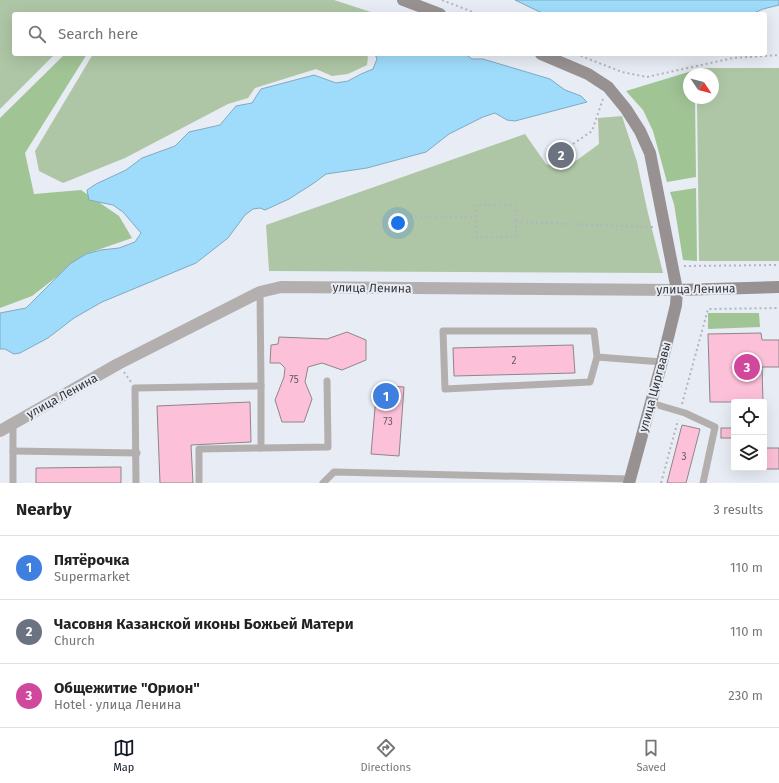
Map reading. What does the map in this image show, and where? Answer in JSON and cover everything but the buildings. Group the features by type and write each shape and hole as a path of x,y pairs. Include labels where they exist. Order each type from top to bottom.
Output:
{"main road":[{"path":"403,0 435,12"},
{"name":"улица Циргвавы","path":"546,56 588,74 608,87 626,109 640,131 650,153 673,266 677,290 676,305 629,481"},
{"name":"улица Ленина","path":"677,290 779,287"}],"street":[{"name":"улица Ленина","path":"0,431 118,364 260,292 281,287 677,290"}],"lane":[{"path":"260,292 262,448"},
{"path":"442,331 594,331 597,357 590,382 445,389 442,331"},
{"path":"597,357 662,362"},
{"path":"199,483 199,449 328,447 328,381"},
{"path":"136,483 135,388 261,386"},
{"path":"651,403 680,411 715,427 703,483"},
{"path":"13,424 13,483"},
{"path":"13,450 136,453"},
{"path":"323,483 334,472 629,481"}],"path":[{"path":"442,0 473,12"},
{"path":"767,56 779,55"},
{"path":"581,56 622,72 647,77 733,58 764,56"},
{"path":"573,144 592,131 608,87"},
{"path":"476,205 515,205 516,222 516,237 477,237 476,205"},
{"path":"390,216 476,217"},
{"path":"516,222 665,228"},
{"path":"673,266 779,265"},
{"path":"661,483 708,309 779,308"},
{"path":"118,364 135,388"}],"green space":[{"path":"0,0 334,0 371,12 12,12 12,56 53,56 0,109"},
{"path":"63,56 86,56 25,153 34,194 81,190 119,216 132,238 86,254 32,296 0,308 0,118"},
{"path":"92,56 368,57 367,65 348,74 332,76 316,69 255,88 248,98 228,104 125,158 63,183 39,171 35,151"},
{"path":"719,68 779,68 779,261 699,261 697,104 719,104"},
{"path":"683,74 683,104 695,104 696,177 667,182 653,131 643,110 626,91"},
{"path":"622,116 637,162 663,273 269,271 266,225 525,134 546,164 559,168 573,163 599,144 598,118"},
{"path":"696,188 697,261 683,260 674,204 670,192"},
{"path":"708,313 759,313 760,327 708,329"}],"water":[{"path":"515,0 779,0 779,5 756,12 540,12"},
{"path":"376,56 468,56 472,59 483,59 550,79 565,90 581,96 587,102 515,121 507,120 495,113 483,117 449,134 426,152 367,168 326,174 289,199 265,210 260,208 253,209 245,215 228,238 196,263 102,302 74,318 48,338 20,353 14,354 5,349 0,349 0,313 26,308 70,264 86,254 101,250 119,248 135,242 141,233 123,212 113,205 89,200 87,190 96,184 126,170 142,158 175,146 189,132 220,125 236,106 252,103 261,89 314,75 336,83 348,81 373,69 377,59"}],"place":[{"name":"Часовня Казанской иконы Божьей Матери","path":"561,155"},
{"name":"Общежитие \"Орион\"","path":"747,367"},
{"name":"Пятёрочка","path":"386,396"}]}
